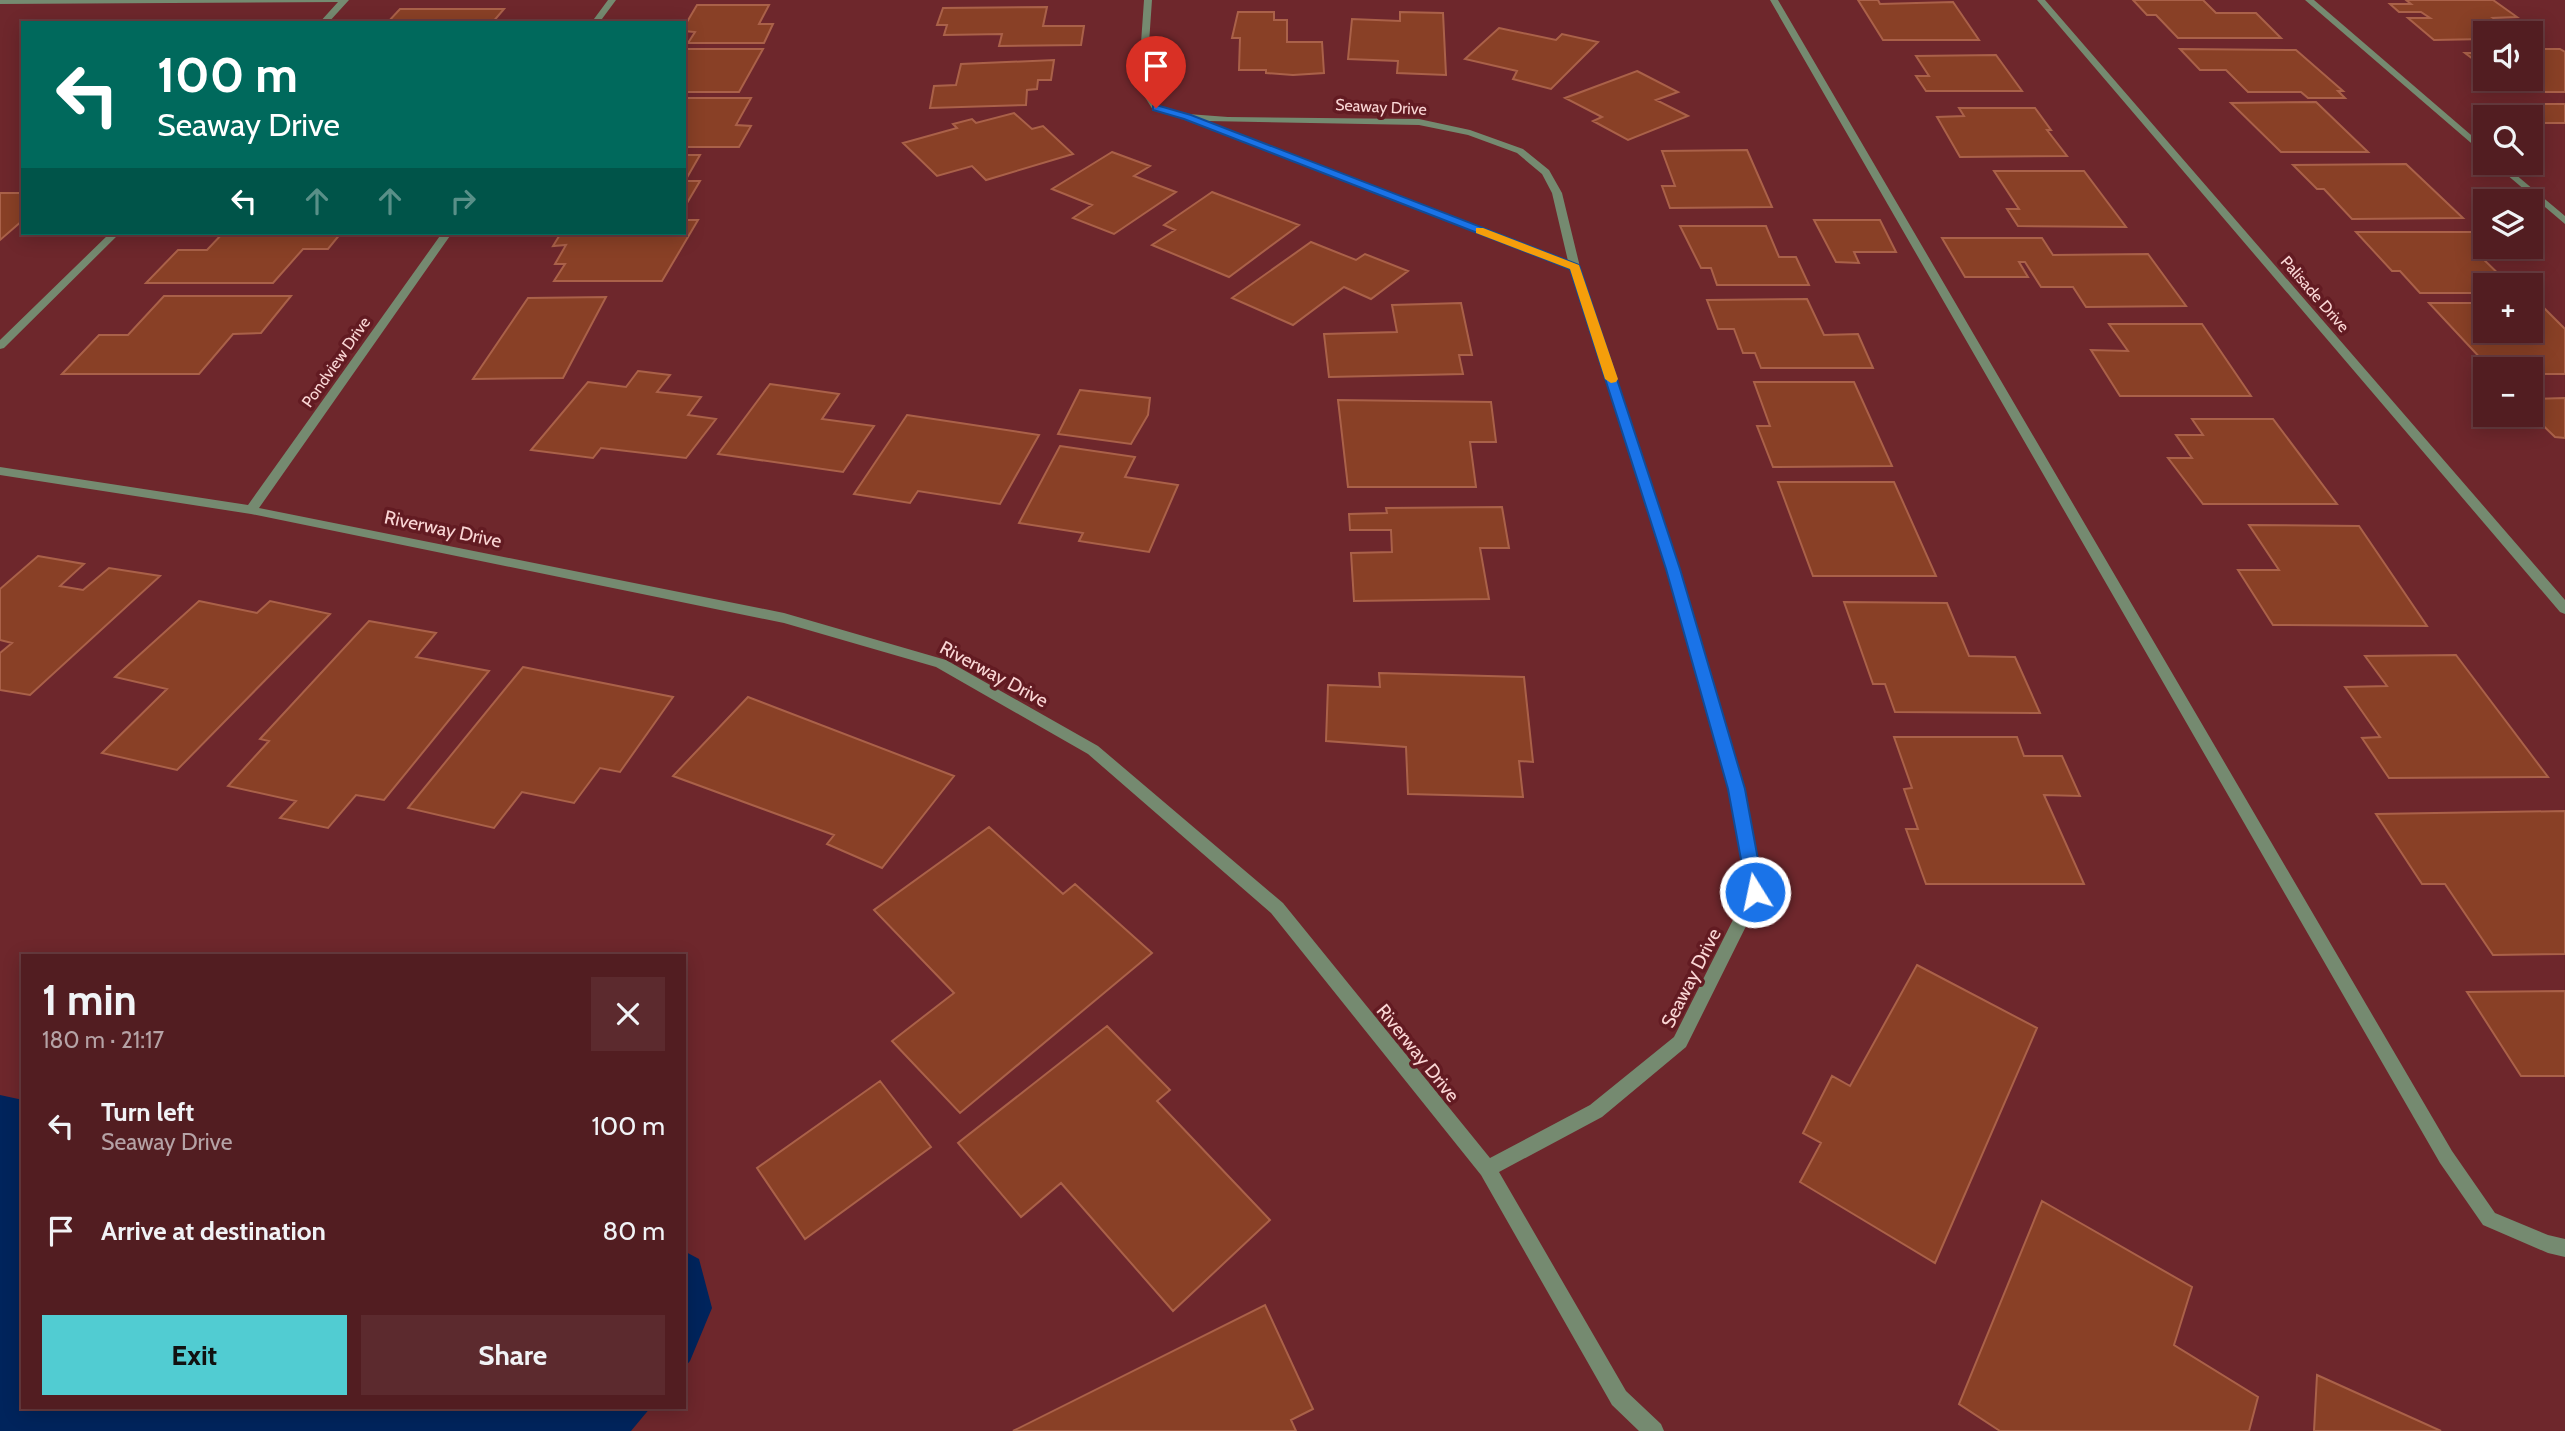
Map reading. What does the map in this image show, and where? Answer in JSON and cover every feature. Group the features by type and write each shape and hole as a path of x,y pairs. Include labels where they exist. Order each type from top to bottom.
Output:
{"street":[{"path":"0,2 345,0"},
{"path":"325,21 345,0"},
{"path":"597,21 612,0"},
{"name":"Seaway Drive","path":"1148,0 1142,86 1156,108 1187,117 1575,267"},
{"path":"1774,0 2446,1157 2489,1219 2548,1244 2565,1248"},
{"name":"Palisade Drive","path":"2041,0 2565,609"},
{"path":"2309,0 2473,142"},
{"name":"Seaway Drive","path":"1187,117 1228,120 1419,122 1470,133 1520,151 1546,172 1557,193 1575,267 1673,569 1737,789 1755,892 1680,1042 1596,1111 1487,1169"},
{"path":"2511,175 2565,221"},
{"path":"0,346 113,235"},
{"name":"Pondview Drive","path":"251,510 446,235"},
{"name":"Riverway Drive","path":"0,471 251,510 784,618 941,663 1093,750 1277,908 1487,1169 1619,1398 1654,1431"}],"water":[{"path":"0,1095 21,1100 21,1409 649,1409 631,1431 0,1431"},
{"path":"686,1252 699,1259 712,1308 686,1366"}],"building":[{"path":"1858,0 1878,0 1880,4 1953,2 1979,40 1883,40"},
{"path":"2133,0 2203,0 2216,13 2256,13 2281,38 2178,38 2156,15 2147,15"},
{"path":"2406,0 2493,0 2517,17 2493,18 2497,21 2473,21 2473,39 2434,40 2408,18 2430,18 2421,12 2399,12 2390,4 2411,4"},
{"path":"697,5 769,5 759,24 773,24 764,43 688,43 695,32 686,31 686,24"},
{"path":"1047,7 1043,26 1084,26 1081,45 999,46 1002,34 944,35 947,25 937,25 943,8"},
{"path":"400,9 504,9 494,21 389,21"},
{"path":"1238,12 1274,12 1274,20 1287,20 1287,42 1322,42 1324,73 1293,75 1266,73 1266,70 1239,70 1240,38 1232,38"},
{"path":"1400,12 1443,13 1446,75 1397,73 1398,61 1348,59 1352,19 1400,21"},
{"path":"1499,28 1556,40 1562,34 1598,42 1551,89 1513,79 1517,71 1465,59"},
{"path":"686,49 763,49 739,92 686,92"},
{"path":"2180,49 2296,50 2343,91 2338,91 2345,98 2308,98 2301,92 2248,92 2226,70 2200,70"},
{"path":"2543,49 2560,49 2565,52 2565,92 2515,92 2543,91"},
{"path":"1996,55 2022,91 1926,91 1916,76 1929,76 1916,56"},
{"path":"1054,60 1051,80 1038,80 1037,89 1027,90 1026,105 930,108 934,86 956,85 961,64"},
{"path":"1637,71 1678,92 1656,100 1688,116 1628,140 1593,121 1602,117 1565,98"},
{"path":"686,98 751,98 736,125 751,126 739,147 686,147"},
{"path":"2316,102 2368,152 2281,152 2231,103"},
{"path":"2565,104 2565,123 2543,123 2543,105 2519,105"},
{"path":"1959,108 2035,108 2051,130 2047,130 2067,156 1960,157 1937,117 1964,116"},
{"path":"1014,113 1032,129 1043,126 1073,154 986,180 972,166 937,176 903,143 957,128 953,124 972,119 976,123"},
{"path":"1747,150 1772,207 1670,208 1662,186 1675,186 1662,151"},
{"path":"1112,152 1150,166 1134,176 1176,192 1114,234 1073,218 1092,205 1052,189"},
{"path":"686,155 700,155 686,179"},
{"path":"2406,164 2463,218 2352,219 2324,189 2317,189 2293,165"},
{"path":"1994,171 2084,171 2126,227 2018,226 2007,209 2019,209"},
{"path":"686,181 700,181 686,205"},
{"path":"1212,192 1299,225 1229,277 1152,245 1175,230 1164,225"},
{"path":"0,193 21,193 21,222 0,240"},
{"path":"686,220 698,220 662,281 554,281 565,264 555,264 566,245 553,246 560,235 686,235"},
{"path":"1814,220 1880,220 1896,252 1854,252 1859,263 1836,262"},
{"path":"1680,226 1766,226 1779,257 1796,257 1809,285 1717,285 1711,268 1701,268"},
{"path":"2356,232 2473,232 2473,259 2483,259 2498,273 2473,273 2473,293 2420,293 2400,271 2392,271"},
{"path":"221,235 339,235 328,249 303,249 273,283 146,283 178,250 207,250"},
{"path":"1942,238 2042,238 2053,255 2148,254 2186,306 2086,307 2073,287 2041,287 2025,262 2019,262 2028,277 1965,277"},
{"path":"1311,242 1356,260 1365,254 1408,271 1371,299 1344,287 1293,325 1232,298"},
{"path":"164,296 291,296 261,333 233,334 199,374 62,374 99,335 128,335"},
{"path":"606,297 563,378 473,379 528,298"},
{"path":"1807,299 1824,335 1858,334 1873,368 1761,368 1755,353 1743,353 1734,329 1718,329 1707,300"},
{"path":"1461,303 1472,355 1459,355 1463,374 1329,377 1324,334 1397,332 1392,305"},
{"path":"2429,303 2473,303 2473,343 2543,343 2543,307 2565,329 2565,374 2543,374 2543,357 2479,357"},
{"path":"2109,324 2202,324 2251,396 2120,396 2091,350 2128,351"},
{"path":"638,371 670,375 657,392 701,397 688,415 716,419 686,458 601,448 593,458 531,450 588,382 626,387"},
{"path":"1754,382 1854,382 1892,466 1773,467 1757,426 1770,426"},
{"path":"770,384 839,394 822,419 874,426 843,472 718,454"},
{"path":"1080,390 1150,398 1148,415 1131,444 1058,434"},
{"path":"2565,398 2565,438 2555,437 2543,425 2543,399"},
{"path":"1338,400 1491,402 1496,442 1470,442 1476,487 1348,487"},
{"path":"907,415 1039,435 1000,504 918,491 910,503 854,494"},
{"path":"2192,419 2273,419 2337,504 2203,504 2168,458 2192,458 2176,435 2203,435"},
{"path":"1060,446 1135,457 1125,477 1178,485 1149,552 1079,541 1083,533 1019,523"},
{"path":"1778,482 1894,482 1936,576 1813,576"},
{"path":"1502,507 1509,548 1480,548 1489,599 1354,601 1351,553 1392,552 1391,530 1350,530 1349,514 1387,513 1386,508"},
{"path":"2249,525 2359,526 2427,626 2273,625 2238,570 2279,570"},
{"path":"38,556 84,564 60,586 83,590 109,568 160,576 30,695 0,690 0,653 12,643 0,640 0,589"},
{"path":"199,601 257,613 270,601 330,614 177,770 102,753 167,689 115,677"},
{"path":"1844,602 1947,603 1969,656 2015,657 2040,713 1895,712 1885,684 1873,684"},
{"path":"369,621 436,633 416,657 489,671 384,800 356,795 328,828 280,818 296,801 228,786 269,741 260,739"},
{"path":"2456,655 2548,777 2389,778 2362,738 2380,737 2345,687 2387,686 2365,656"},
{"path":"523,667 673,697 620,772 600,768 574,803 522,792 494,828 408,808"},
{"path":"1379,673 1524,677 1533,762 1519,761 1523,797 1408,794 1406,747 1326,741 1328,685 1380,687"},
{"path":"748,697 954,776 882,868 827,844 834,835 673,776"},
{"path":"1894,737 2017,737 2024,756 2062,756 2080,796 2044,795 2084,884 1926,884 1906,829 1918,829 1904,789 1912,788"},
{"path":"2565,811 2565,954 2493,955 2445,884 2422,884 2376,814"},
{"path":"989,827 1063,894 1075,884 1152,953 960,1113 892,1041 954,993 874,910"},
{"path":"1917,965 2037,1028 1935,1263 1800,1182 1821,1143 1803,1133 1832,1076 1850,1086"},
{"path":"2565,991 2565,1076 2521,1076 2467,992"},
{"path":"1107,1026 1170,1090 1157,1101 1270,1220 1173,1311 1061,1183 1021,1217 958,1143"},
{"path":"880,1081 931,1147 805,1239 757,1168"},
{"path":"2042,1201 2192,1287 2174,1345 2258,1397 2249,1431 2000,1431 1959,1404"},
{"path":"1265,1305 1313,1409 1291,1420 1296,1431 1013,1431"},
{"path":"2317,1375 2441,1431 2314,1431"}],"slow traffic":[{"path":"1479,230 1575,267 1611,379"}],"route":[{"path":"1156,108 1187,117 1575,267 1673,569 1737,789 1755,892"}]}
